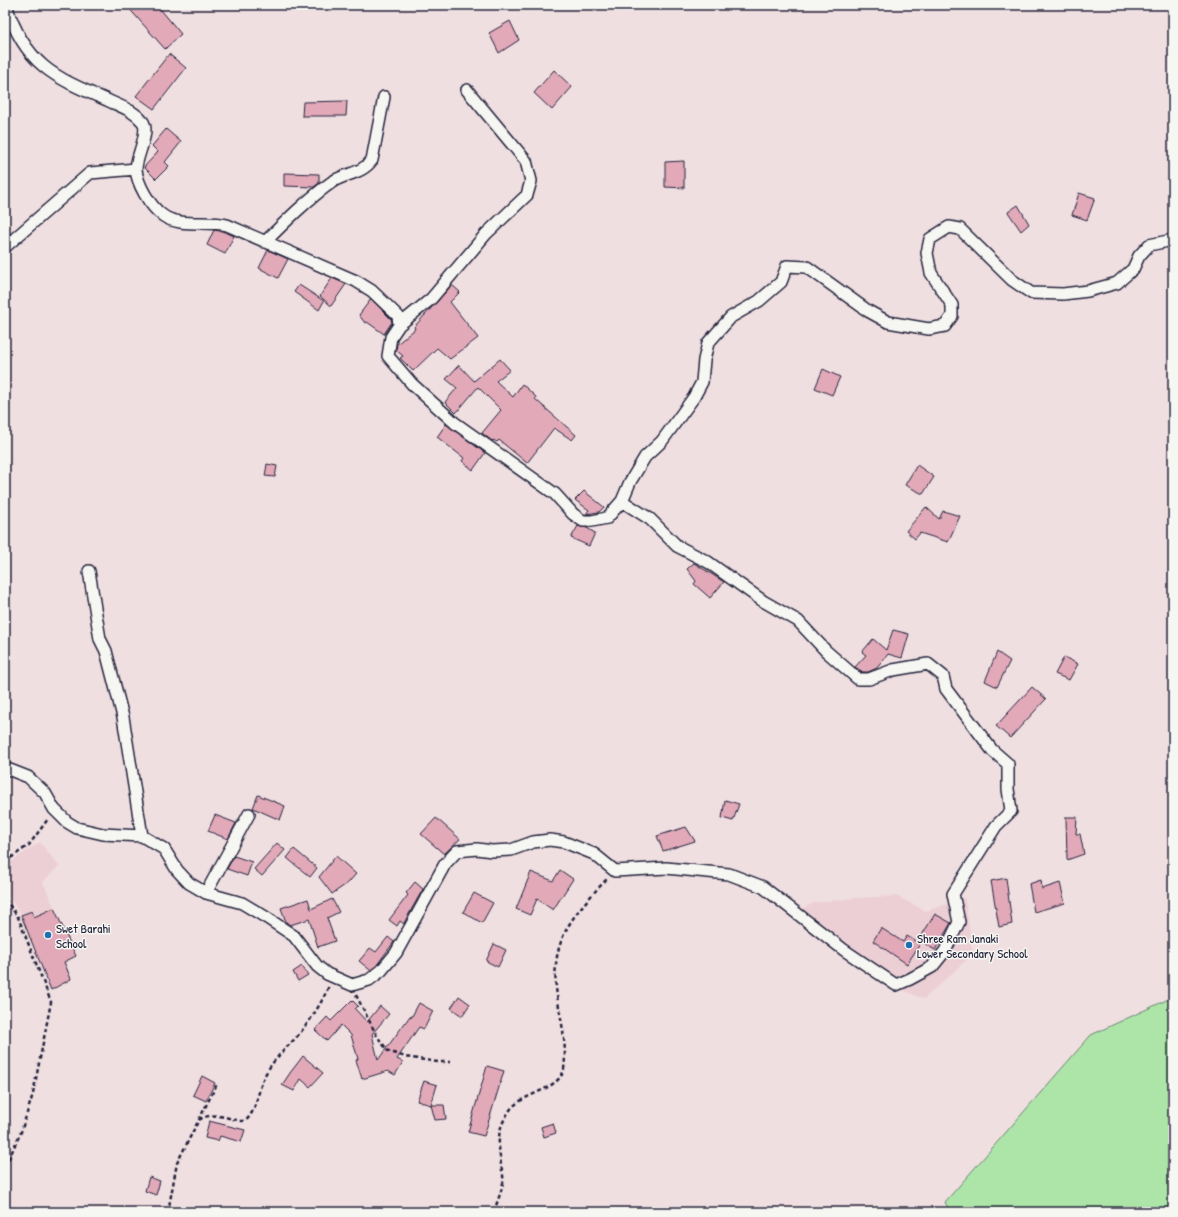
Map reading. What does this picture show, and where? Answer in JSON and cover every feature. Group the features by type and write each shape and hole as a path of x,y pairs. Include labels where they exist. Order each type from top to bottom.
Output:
{"street":[{"path":"6,5 13,26 33,58 50,72 70,84 136,114 144,123 145,131 136,169 145,194 162,216 176,221 216,222 356,281 372,290 398,316 399,325"},
{"path":"467,90 526,162 531,181 530,188 527,196 486,234 431,299 399,325 391,336 388,356 412,384 455,423 555,494 573,514 583,521 607,518 622,501 630,482 645,457 662,441 694,397 702,382 704,360 708,343 731,317 759,301 781,282 787,266 807,267 868,311 888,322 929,328 945,326 952,316 952,305 931,273 927,253 930,239 949,227 960,229 1012,280 1031,294 1063,294 1088,291 1117,282 1133,269 1139,256 1149,245 1173,240"},
{"path":"265,242 289,218 333,182 367,168 372,160 384,97"},
{"path":"5,247 90,173 136,169"},
{"path":"5,768 28,777 45,793 54,808 67,822 77,828 103,834 142,836 164,848 177,870 189,883 206,893 242,903 267,918 294,936 317,966 327,974 352,985 369,980 381,971 396,953 445,864 457,851 477,848 498,851 511,850 533,842 550,840 564,842 594,854 615,871 666,868 730,874 763,888 844,950 896,985 910,980 932,966 945,951 959,922 954,894 996,826 1011,811 1008,789 1008,764 992,750 946,690 943,676 928,664 893,670 869,679 858,679 826,651 798,621 763,601 708,562 677,546 650,519 622,501"},
{"path":"89,571 100,640 106,651 123,717 142,836"},
{"path":"206,893 249,814"}],"path":[{"path":"5,862 29,845 54,808"},
{"path":"494,1212 503,1182 498,1138 501,1125 514,1105 556,1082 564,1070 562,1024 555,972 556,954 567,927 582,906 615,871"},
{"path":"5,899 18,917 51,1002 33,1094 21,1132 5,1167"},
{"path":"199,1120 204,1117 221,1116 240,1122 246,1120 251,1113 265,1076 278,1055 299,1034 319,1009 334,976"},
{"path":"352,985 377,1036 388,1051 405,1057 438,1062 451,1062"},
{"path":"168,1212 177,1162 217,1084"}],"shaded area":[{"name":"Swet Barahi School","path":"40,842 59,866 43,882 76,956 65,962 71,979 51,990 21,915 5,891 5,866"},
{"name":"Shree Ram Janaki Lower Secondary School","path":"896,896 926,911 965,898 973,954 924,999 900,989 897,978 863,960 834,933 814,937 791,914 814,903 854,898"}],"green space":[{"path":"1173,997 1173,1212 950,1212 945,1202 1091,1035"}],"building":[{"path":"126,5 157,5 181,34 165,49"},
{"path":"510,21 519,40 499,53 489,33"},
{"path":"169,54 186,68 154,109 136,96"},
{"path":"554,70 572,87 552,110 534,93"},
{"path":"347,101 346,116 302,116 303,102"},
{"path":"166,129 181,142 165,162 169,166 156,179 144,167 158,152 152,146"},
{"path":"684,161 684,188 665,187 665,162"},
{"path":"284,173 319,174 319,183 314,187 284,186"},
{"path":"1079,193 1095,198 1087,220 1072,215"},
{"path":"1018,205 1029,224 1021,231 1008,212"},
{"path":"214,230 225,232 234,236 225,254 207,245"},
{"path":"268,250 288,259 278,278 259,268"},
{"path":"332,278 346,284 331,306 320,296"},
{"path":"299,285 324,301 319,310 294,292"},
{"path":"452,285 460,292 450,302 478,338 450,359 437,348 413,371 400,358 403,356 396,350 397,344 415,329 414,327"},
{"path":"371,299 391,319 392,322 384,334 367,322 365,323 359,315"},
{"path":"500,359 510,370 496,381 513,397 522,384 536,397 535,399 576,435 572,440 554,428 527,463 499,440 497,442 492,441 482,433 501,410 478,387 456,413 445,402 457,388 446,379 459,365 474,381"},
{"path":"823,369 840,377 832,395 815,388"},
{"path":"446,424 485,453 473,470 462,461 464,458 437,437"},
{"path":"267,464 277,466 275,477 265,476"},
{"path":"917,465 934,477 923,494 905,485"},
{"path":"584,491 604,507 599,512 586,514 589,510 575,500"},
{"path":"926,507 939,519 943,511 960,516 948,542 920,533 915,539 906,531"},
{"path":"578,526 587,528 595,533 589,546 571,538"},
{"path":"694,563 724,582 710,598 694,584 696,581 687,569"},
{"path":"893,630 909,634 902,658 888,654 877,668 868,672 863,672 855,667 866,655 862,652 873,639 886,650"},
{"path":"997,652 1010,661 997,687 985,681"},
{"path":"1064,657 1078,664 1069,680 1055,674"},
{"path":"1032,687 1046,699 1010,738 996,726"},
{"path":"258,795 285,806 280,820 253,808"},
{"path":"725,800 739,804 733,821 722,818"},
{"path":"215,815 236,823 228,839 208,831"},
{"path":"1066,817 1077,817 1076,834 1080,834 1084,854 1067,860"},
{"path":"436,818 460,839 444,854 421,834"},
{"path":"686,827 695,841 663,851 657,836"},
{"path":"277,843 285,850 262,876 254,869"},
{"path":"294,849 317,868 310,877 287,858"},
{"path":"234,856 252,862 247,876 227,869"},
{"path":"336,856 356,874 348,883 332,894 319,877"},
{"path":"560,870 573,879 553,910 537,899 530,915 516,909 531,872 553,881"},
{"path":"1006,878 1012,924 999,927 991,881"},
{"path":"1041,880 1042,889 1060,883 1065,903 1034,912 1029,884"},
{"path":"415,882 423,889 404,924 400,921 397,926 389,920 408,895 406,893"},
{"path":"474,893 493,903 482,923 463,912"},
{"path":"308,899 311,909 332,899 339,912 327,918 335,941 318,947 309,919 290,925 286,922 281,908"},
{"path":"54,908 76,956 64,962 71,979 51,990 21,915 32,911 34,917"},
{"path":"935,914 951,923 935,950 919,940"},
{"path":"881,928 903,942 907,936 920,944 907,964 873,941"},
{"path":"388,937 394,942 376,966 370,970 359,961 370,948 376,952"},
{"path":"494,944 506,950 498,967 486,961"},
{"path":"302,966 308,975 298,981 293,972"},
{"path":"459,996 470,1004 462,1016 451,1008"},
{"path":"352,1000 358,1006 355,1009 367,1022 380,1006 389,1014 372,1034 378,1060 410,1016 411,1018 419,1003 433,1011 424,1029 419,1027 397,1059 403,1062 395,1075 388,1071 362,1079 356,1060 358,1059 351,1035 341,1025 327,1041 315,1030 327,1017 331,1021"},
{"path":"303,1056 323,1073 310,1087 301,1079 294,1091 282,1085"},
{"path":"487,1066 504,1071 484,1136 468,1132"},
{"path":"202,1076 215,1083 206,1101 193,1095"},
{"path":"424,1081 437,1085 431,1105 417,1101"},
{"path":"431,1105 444,1105 446,1119 435,1120"},
{"path":"209,1121 245,1130 241,1142 220,1136 218,1141 205,1138"},
{"path":"553,1123 556,1133 544,1137 541,1127"},
{"path":"149,1177 160,1181 156,1195 145,1191"}],"place":[{"name":"Swet Barahi School","path":"48,935"},
{"name":"Shree Ram Janaki Lower Secondary School","path":"909,945"}]}
